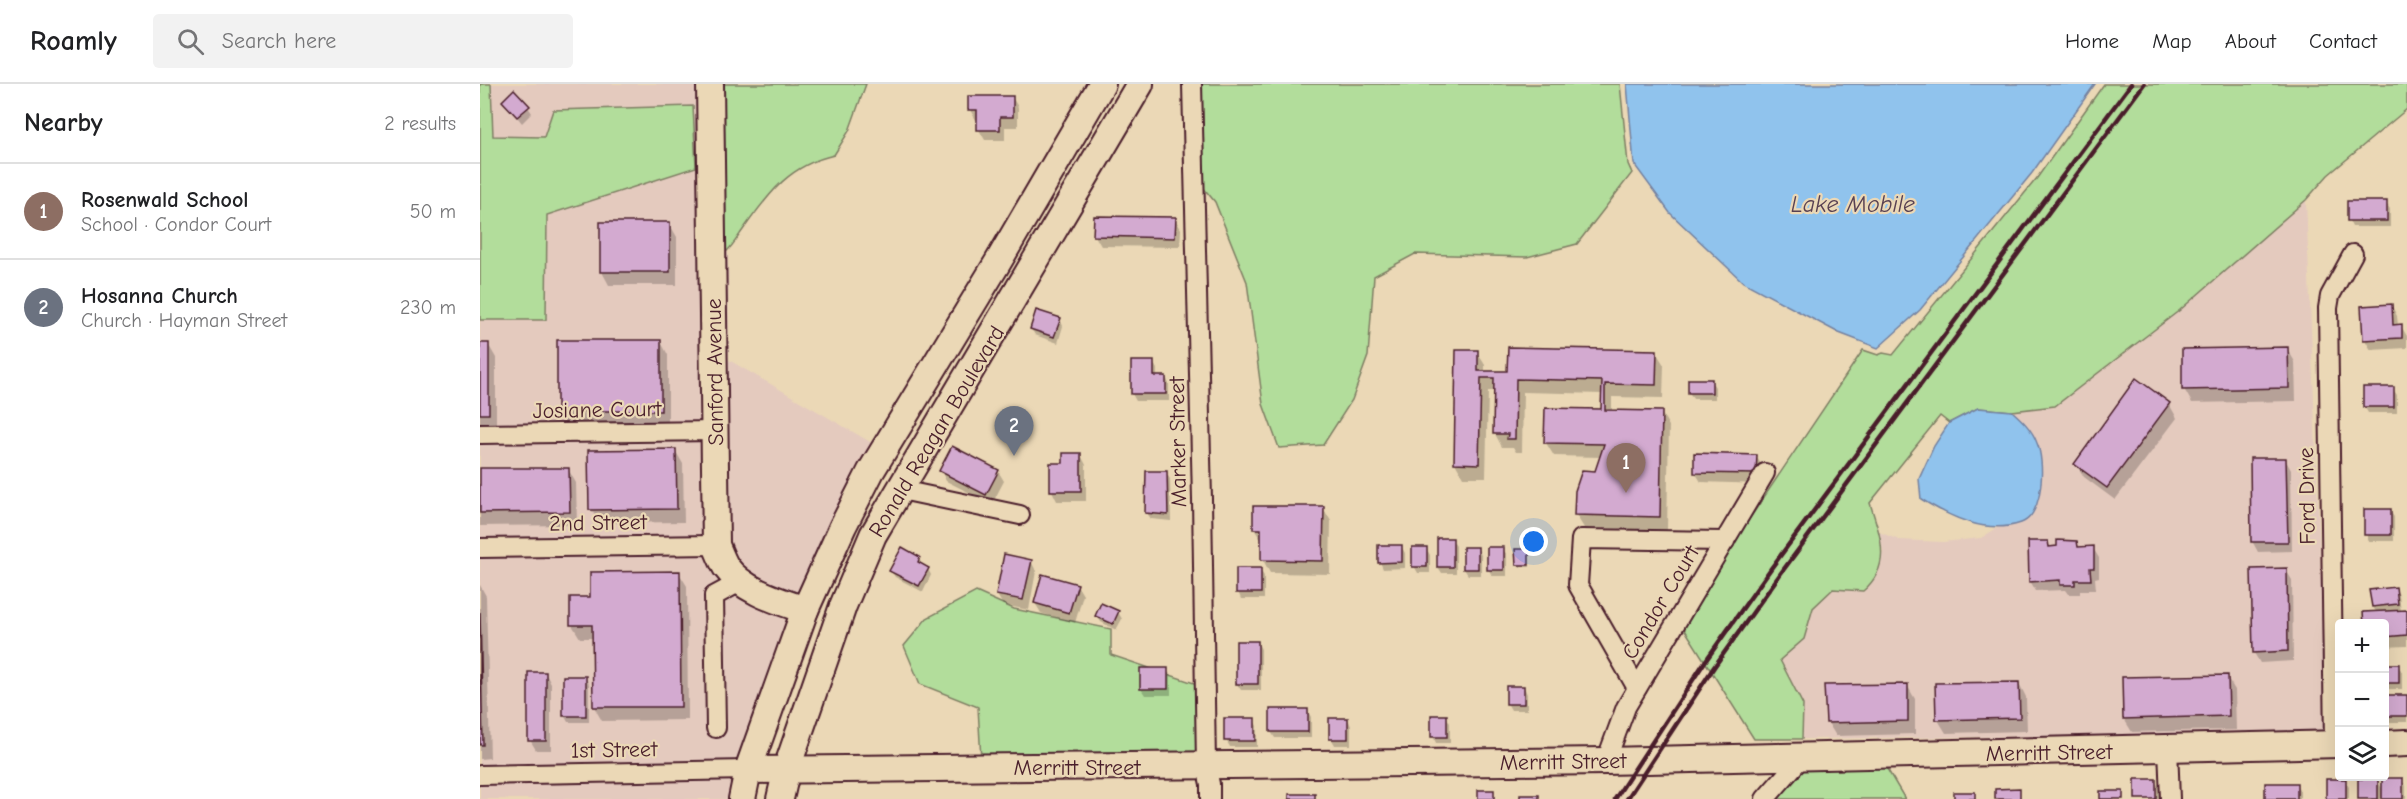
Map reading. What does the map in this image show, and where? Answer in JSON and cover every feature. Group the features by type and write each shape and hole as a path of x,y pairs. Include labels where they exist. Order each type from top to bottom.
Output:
{"street":[{"name":"Sanford Avenue","path":"710,84 716,545 725,566 740,582 772,598 805,610"},
{"name":"Ronald Reagan Boulevard","path":"742,799 748,770 805,610 843,526 871,471 998,262 1102,84"},
{"name":"Ronald Reagan Boulevard","path":"780,799 787,768 843,606 873,535 1140,84"},
{"name":"Marker Street","path":"1192,84 1206,766 1210,784 1210,799"},
{"name":"Ford Drive","path":"2337,727 2328,308 2330,296 2353,254"},
{"name":"Josiane Court","path":"480,434 715,431"},
{"name":"Condor Court","path":"1606,761 1626,707 1765,473"},
{"path":"900,490 1020,515"},
{"path":"1637,688 1578,585 1581,539 1725,541"},
{"name":"2nd Street","path":"480,548 716,545"},
{"path":"716,728 714,596 740,582"},
{"path":"2389,744 2407,743"},
{"name":"Merritt Street","path":"748,770 1606,761 2335,744"},
{"path":"2168,748 2170,799"},
{"path":"1765,799 1802,757"},
{"name":"1st Street","path":"480,775 748,770"}],"shaded area":[{"path":"491,84 702,84 707,422 480,426 480,320 546,320 547,215 544,137 493,136"},
{"path":"721,84 726,252 728,251 729,360 872,443 796,598 746,575 724,543"},
{"path":"2306,200 2325,733 1802,739 1803,705 1780,660 1804,639 1813,608 1833,589 1863,590 1883,552 1879,532 1899,540 1943,542 1981,538 2000,526 2023,522 2033,512 2039,498 2042,463 2031,431 2012,411 2055,406 2180,310"},
{"path":"707,440 708,537 480,539 480,443"},
{"path":"711,554 726,580 706,596 709,737 724,736 722,601 739,592 789,614 737,761 480,767 480,557"},
{"path":"733,779 729,799 480,799 480,784"}],"green space":[{"path":"480,84 491,84 493,136 544,137 553,110 693,106 696,167 547,215 546,320 480,320"},
{"path":"721,84 866,84 849,131 834,155 805,166 782,182 763,202 725,253"},
{"path":"1200,84 1620,84 1628,164 1632,173 1577,244 1527,257 1415,254 1374,276 1368,356 1352,400 1323,445 1279,448 1263,404 1247,282 1215,202 1202,186"},
{"path":"2104,84 2407,84 2407,109 2328,175 2306,200 2180,310 2055,406 2012,411 1978,408 1949,423 1940,416 1870,503 1882,550 1878,571 1872,581 1863,591 1833,589 1813,608 1804,639 1780,660 1803,705 1802,739 1754,739 1680,622 1863,350 1878,355 1883,353 1893,355 2037,178"},
{"path":"976,592 1014,609 1111,629 1111,655 1197,684 1196,752 1190,757 981,759 978,707 920,684 904,646 927,618"},
{"path":"1886,767 1905,799 1776,799 1804,769"}],"water":[{"name":"Lake Mobile","path":"1627,84 2095,84 2032,173 1920,310 1878,348 1839,333 1743,282 1670,213 1634,164"},
{"path":"1978,408 2012,411 2030,429 2040,451 2042,474 2038,499 2029,518 2021,523 1995,527 1969,522 1956,518 1921,499 1919,479 1934,446 1949,423"}],"building":[{"path":"514,89 530,106 517,117 502,101"},
{"path":"968,96 1013,96 1013,117 1000,117 1000,130 977,130 977,110 968,110"},
{"path":"2347,201 2387,201 2387,221 2347,221"},
{"path":"1094,216 1176,217 1175,238 1093,236"},
{"path":"600,222 670,222 670,272 600,272"},
{"path":"2392,304 2393,325 2402,324 2402,338 2363,340 2361,306"},
{"path":"1036,310 1061,318 1054,337 1030,329"},
{"path":"557,340 661,340 661,411 557,411"},
{"path":"480,343 489,343 489,414 480,414"},
{"path":"1508,347 1657,350 1656,385 1605,384 1605,410 1662,411 1660,517 1574,515 1575,491 1582,470 1595,471 1604,444 1544,443 1545,408 1601,409 1602,381 1516,379 1515,439 1507,439 1508,434 1493,434 1494,378 1481,378 1479,464 1454,463 1456,350 1478,350 1478,371 1507,371"},
{"path":"2288,347 2289,388 2182,390 2182,349"},
{"path":"1131,361 1154,361 1154,376 1166,376 1166,394 1131,394"},
{"path":"2136,378 2170,403 2107,488 2074,464"},
{"path":"1688,379 1712,379 1712,393 1688,393"},
{"path":"2363,387 2394,387 2394,407 2363,407"},
{"path":"952,446 999,470 986,495 939,471"},
{"path":"676,449 677,509 589,510 588,450"},
{"path":"1063,453 1081,453 1081,491 1050,491 1050,463 1063,463"},
{"path":"1694,453 1757,455 1756,474 1694,473"},
{"path":"2250,458 2286,458 2288,542 2251,542"},
{"path":"480,468 569,468 570,512 480,513"},
{"path":"1146,471 1167,471 1168,515 1145,513"},
{"path":"1253,506 1324,506 1323,561 1261,560 1261,529 1253,529"},
{"path":"2364,509 2391,509 2391,535 2364,535"},
{"path":"1437,538 1453,538 1453,567 1437,567"},
{"path":"2057,540 2077,541 2078,547 2094,546 2094,568 2090,568 2091,580 2075,580 2075,585 2060,585 2060,580 2029,582 2028,541 2048,541 2049,547 2057,546"},
{"path":"1378,545 1402,545 1402,562 1378,563"},
{"path":"902,547 920,557 918,562 929,568 919,586 889,571"},
{"path":"1412,547 1427,547 1427,567 1412,567"},
{"path":"1463,547 1478,547 1478,569 1463,569"},
{"path":"1487,547 1504,547 1504,570 1487,570"},
{"path":"1515,549 1529,549 1529,565 1516,565"},
{"path":"1004,554 1032,560 1023,600 996,595"},
{"path":"1236,568 1261,568 1261,593 1236,593"},
{"path":"2287,568 2288,651 2253,653 2251,569"},
{"path":"680,571 681,707 593,707 592,625 570,625 570,597 590,597 590,572"},
{"path":"1042,574 1078,584 1069,613 1034,603"},
{"path":"2396,587 2398,604 2372,607 2369,590"},
{"path":"1101,603 1119,611 1113,624 1095,616"},
{"path":"2407,610 2407,635 2389,637 2389,619 2364,619 2363,612"},
{"path":"480,612 483,745 480,745"},
{"path":"1236,641 1258,641 1258,684 1236,684"},
{"path":"2389,664 2399,664 2399,683 2389,683"},
{"path":"1140,668 1168,668 1168,689 1140,689"},
{"path":"528,672 546,672 546,741 528,741"},
{"path":"2228,675 2229,716 2123,719 2122,677"},
{"path":"563,676 586,676 586,716 563,716"},
{"path":"2019,682 2020,718 1936,720 1935,683"},
{"path":"1908,684 1908,721 1826,723 1824,685"},
{"path":"1506,686 1524,686 1524,704 1506,704"},
{"path":"2389,695 2407,695 2407,716 2389,716"},
{"path":"1270,709 1308,709 1308,732 1270,732"},
{"path":"1431,715 1447,715 1447,737 1431,737"},
{"path":"1224,718 1255,718 1255,741 1224,741"},
{"path":"1329,718 1348,718 1348,739 1329,739"},
{"path":"2389,778 2403,778 2403,799 2382,799 2382,781 2389,781"},
{"path":"2135,779 2156,779 2156,799 2135,799"},
{"path":"2326,779 2346,781 2346,799 2326,799"},
{"path":"2358,781 2378,781 2378,799 2358,799"},
{"path":"2265,783 2297,783 2297,799 2265,799"},
{"path":"2020,788 2020,799 1995,799 1995,789"},
{"path":"1478,790 1494,790 1494,799 1478,799"},
{"path":"2100,791 2123,791 2123,799 2100,799"},
{"path":"1954,792 1975,792 1975,799 1954,799"},
{"path":"1289,794 1315,794 1315,799 1289,799"},
{"path":"1520,795 1539,795 1539,799 1520,799"}],"railway":[{"path":"1615,799 1704,663 1772,567 2131,84"},
{"path":"1627,799 1714,667 1781,573 2144,84"}],"place":[{"name":"Hosanna Church","path":"1014,456"},
{"name":"Rosenwald School","path":"1626,493"}]}
